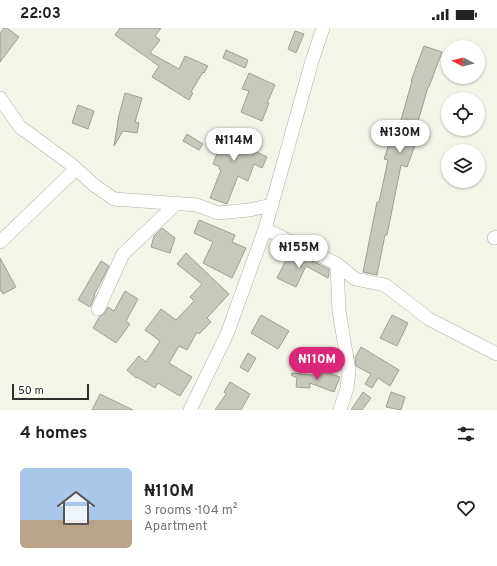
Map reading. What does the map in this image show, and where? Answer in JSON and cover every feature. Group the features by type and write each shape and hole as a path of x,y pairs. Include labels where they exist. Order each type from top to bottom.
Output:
{"street":[{"path":"190,410 227,334 265,229 312,61 323,28"},
{"path":"0,98 20,127 114,199 197,205 218,213 249,210 272,204"},
{"path":"0,242 76,169"},
{"path":"98,310 123,254 177,203"},
{"path":"265,229 337,264 355,279 385,284 429,319 497,354"},
{"path":"337,264 339,311 349,371 347,388 340,410"}],"building":[{"path":"4,28 7,28 19,37 0,62 0,33"},
{"path":"120,28 161,28 155,36 160,40 150,53 179,69 185,56 208,66 191,92 193,93 189,100 152,77 159,66 115,35"},
{"path":"295,31 304,34 296,53 288,49"},
{"path":"424,46 441,52 428,87 415,132 419,134 407,167 401,165 387,235 385,235 377,275 363,272 377,202 379,202 388,160 384,159 395,126 399,127 411,81"},
{"path":"226,50 248,60 245,68 223,58"},
{"path":"249,73 275,85 267,103 269,103 262,121 241,112 249,91 242,89"},
{"path":"125,93 142,98 135,122 139,123 137,133 123,131 114,146 119,115"},
{"path":"78,105 94,111 88,129 72,123"},
{"path":"218,128 226,131 227,128 254,140 250,149 267,157 262,168 254,164 248,181 238,176 227,204 210,198 221,170 219,169 220,167 213,164 221,142 214,140"},
{"path":"187,134 203,144 199,150 183,141"},
{"path":"199,220 235,235 232,242 246,248 232,278 203,263 213,242 194,233"},
{"path":"162,228 175,238 170,253 151,247 154,236"},
{"path":"289,250 329,269 328,278 306,266 296,287 277,278 287,258 285,258"},
{"path":"186,253 229,294 207,318 211,322 199,334 197,332 187,350 179,346 169,363 192,377 180,396 158,383 155,388 137,377 136,378 127,370 139,356 146,362 160,341 145,330 161,309 176,320 194,301 190,297 202,284 177,264"},
{"path":"0,258 16,287 3,294 2,291 0,291"},
{"path":"101,261 109,266 94,295 95,296 90,307 78,300"},
{"path":"125,291 138,299 126,321 130,324 116,343 93,328 100,316 105,313 108,307 114,311"},
{"path":"261,315 289,331 278,349 251,333"},
{"path":"392,315 408,323 397,346 380,338"},
{"path":"361,347 399,370 390,386 378,378 372,388 365,384 371,374 356,366 355,358"},
{"path":"248,353 256,358 248,372 240,367"},
{"path":"323,371 340,377 334,392 310,383 310,388 296,387 297,378 291,375 292,373 321,376"},
{"path":"230,382 250,394 241,410 215,410 226,394 224,392"},
{"path":"363,392 371,398 362,410 351,410"},
{"path":"391,392 405,397 401,410 386,407"},
{"path":"100,394 133,410 92,410"}]}
